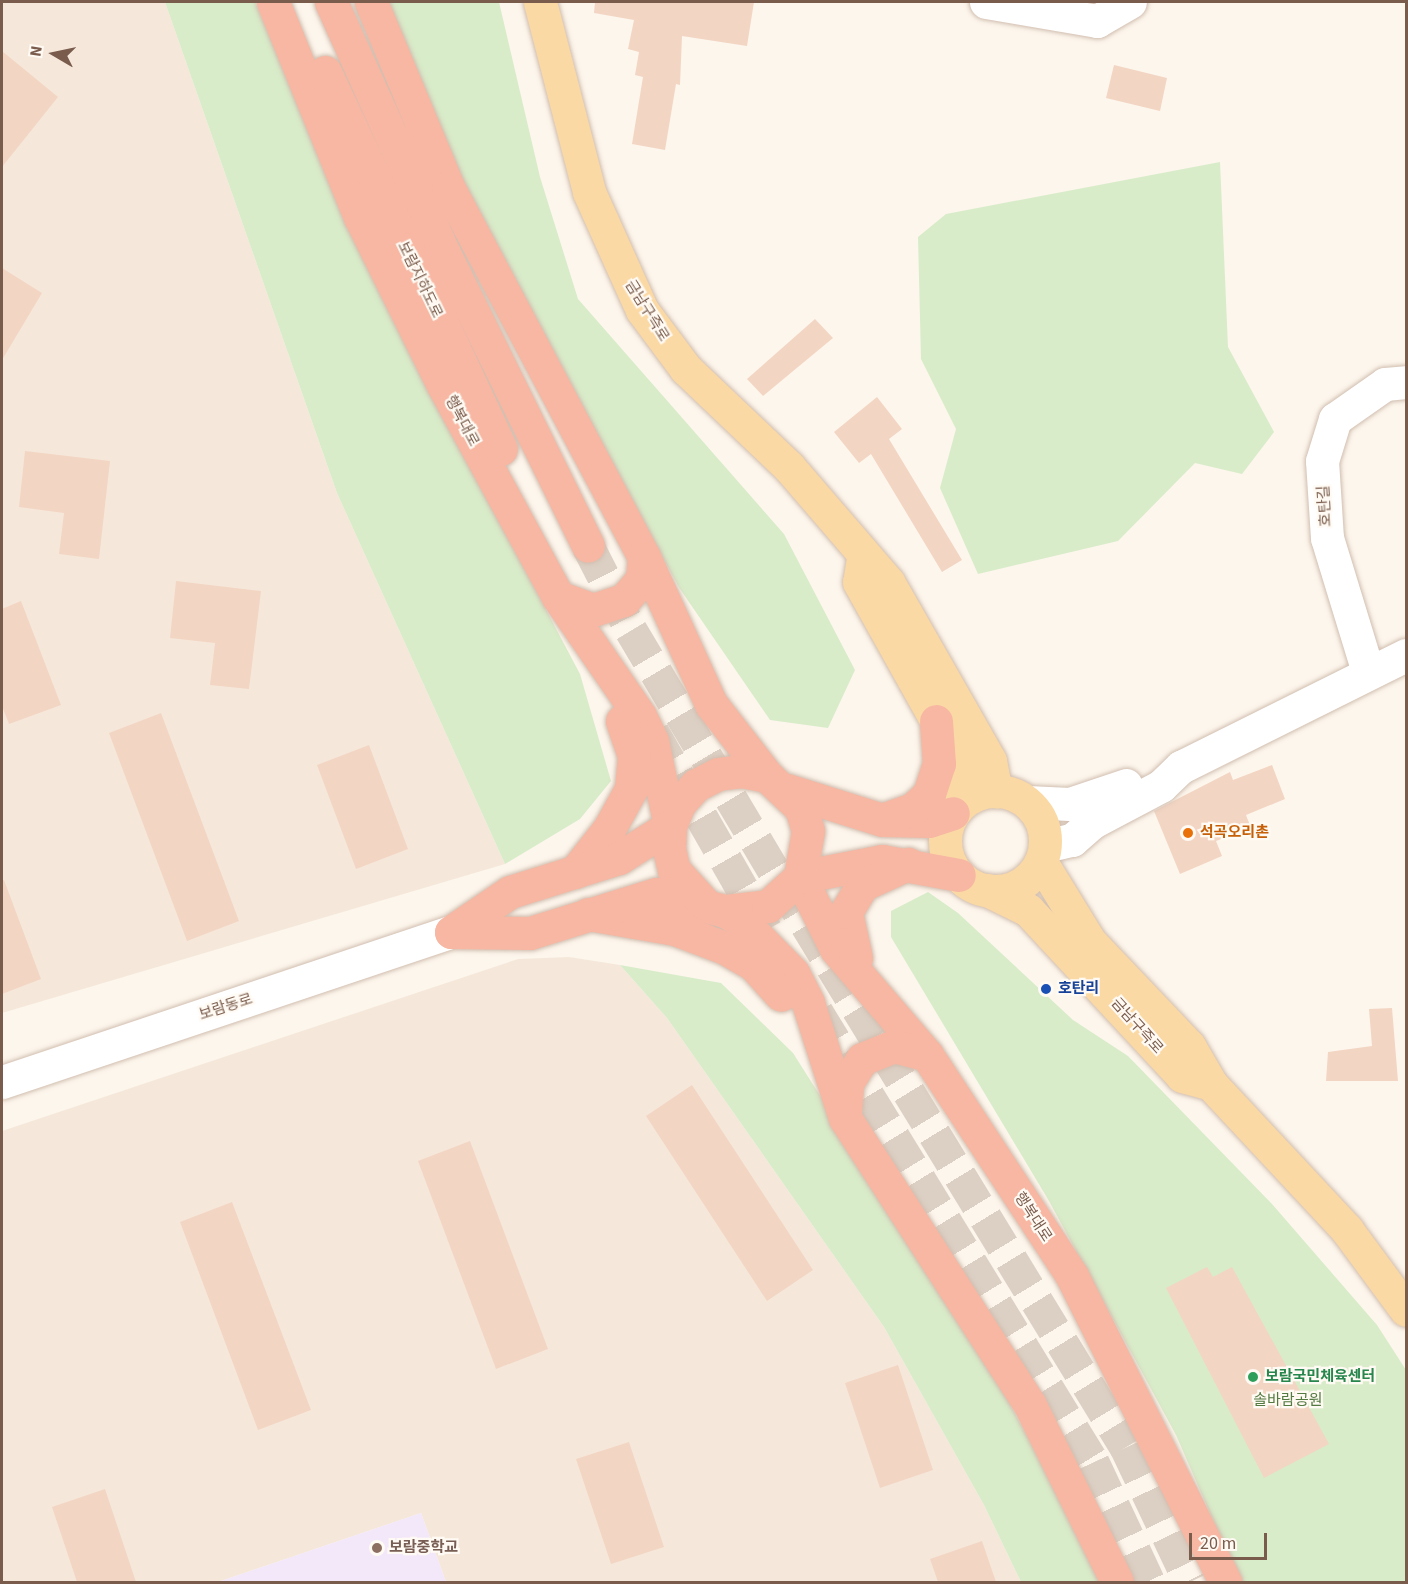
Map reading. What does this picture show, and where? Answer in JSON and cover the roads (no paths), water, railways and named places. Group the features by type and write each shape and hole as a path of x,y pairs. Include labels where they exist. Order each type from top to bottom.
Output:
{"highway":[{"name":"행복대로","path":"273,2 360,217 442,384 562,605 640,716 652,741 670,826"},
{"name":"보람지하도로","path":"294,2 407,254 553,556"},
{"path":"331,2 444,253 588,546"},
{"path":"372,2 448,187 644,557 711,704 801,808 808,831 800,877"},
{"path":"562,605 593,610 624,600 642,579 644,557"},
{"path":"562,605 619,711 634,756 631,789 609,829 575,872"},
{"path":"882,820 913,809 929,794 939,764 936,720"},
{"path":"845,1118 808,1002 792,973 744,923 714,907 674,870 670,826 680,804 711,777 742,771 882,820 929,821 953,813"},
{"path":"451,932 510,892 619,858 670,826"},
{"path":"451,932 530,933 656,894 714,907 768,906 800,877 882,861 908,864 973,883"},
{"path":"870,990 848,940 846,912 862,885 908,864"},
{"name":"행복대로","path":"800,877 837,949 927,1055 1072,1276 1225,1582"},
{"path":"587,914 675,929 754,966 793,1011 815,1070 1030,1405 1117,1582"},
{"path":"845,1118 847,1083 862,1059 894,1046 927,1055"}],"main road":[{"name":"금남구즉로","path":"540,2 589,192 642,310 686,369 789,467 863,558 888,582 990,761 996,791"},
{"path":"863,558 858,582 954,752 965,790 953,813 945,845 973,883 1018,885 1043,854 1038,815 1027,802 996,791 980,793 953,813"},
{"name":"금남구즉로","path":"1043,854 1090,942 1189,1046 1211,1084 1347,1230 1407,1310"},
{"name":"금남구즉로","path":"973,883 1028,910 1057,936 1182,1076 1211,1084"}],"street":[{"path":"986,2 1097,21 1130,2"},
{"name":"호탄길","path":"1368,672 1327,538 1322,461 1335,419 1385,384 1407,382"},
{"path":"1027,802 1070,804 1181,767 1368,672 1407,655"},
{"path":"1043,854 1072,840 1093,822 1161,786 1181,767"},
{"name":"보람동로","path":"2,1082 451,932"}],"tunnel":[{"path":"588,546 631,630 781,883 1126,1447 1190,1582"},
{"path":"653,732 766,930"},
{"path":"817,1012 1093,1462 1149,1582"}],"place":[{"name":"석곡오리촌","path":"1188,833"},
{"name":"호탄리","path":"1046,989"},
{"name":"보람국민체육센터","path":"1253,1377"},
{"name":"보람중학교","path":"377,1548"}],"park label":[{"name":"솔바람공원","path":"1288,1401"}]}
